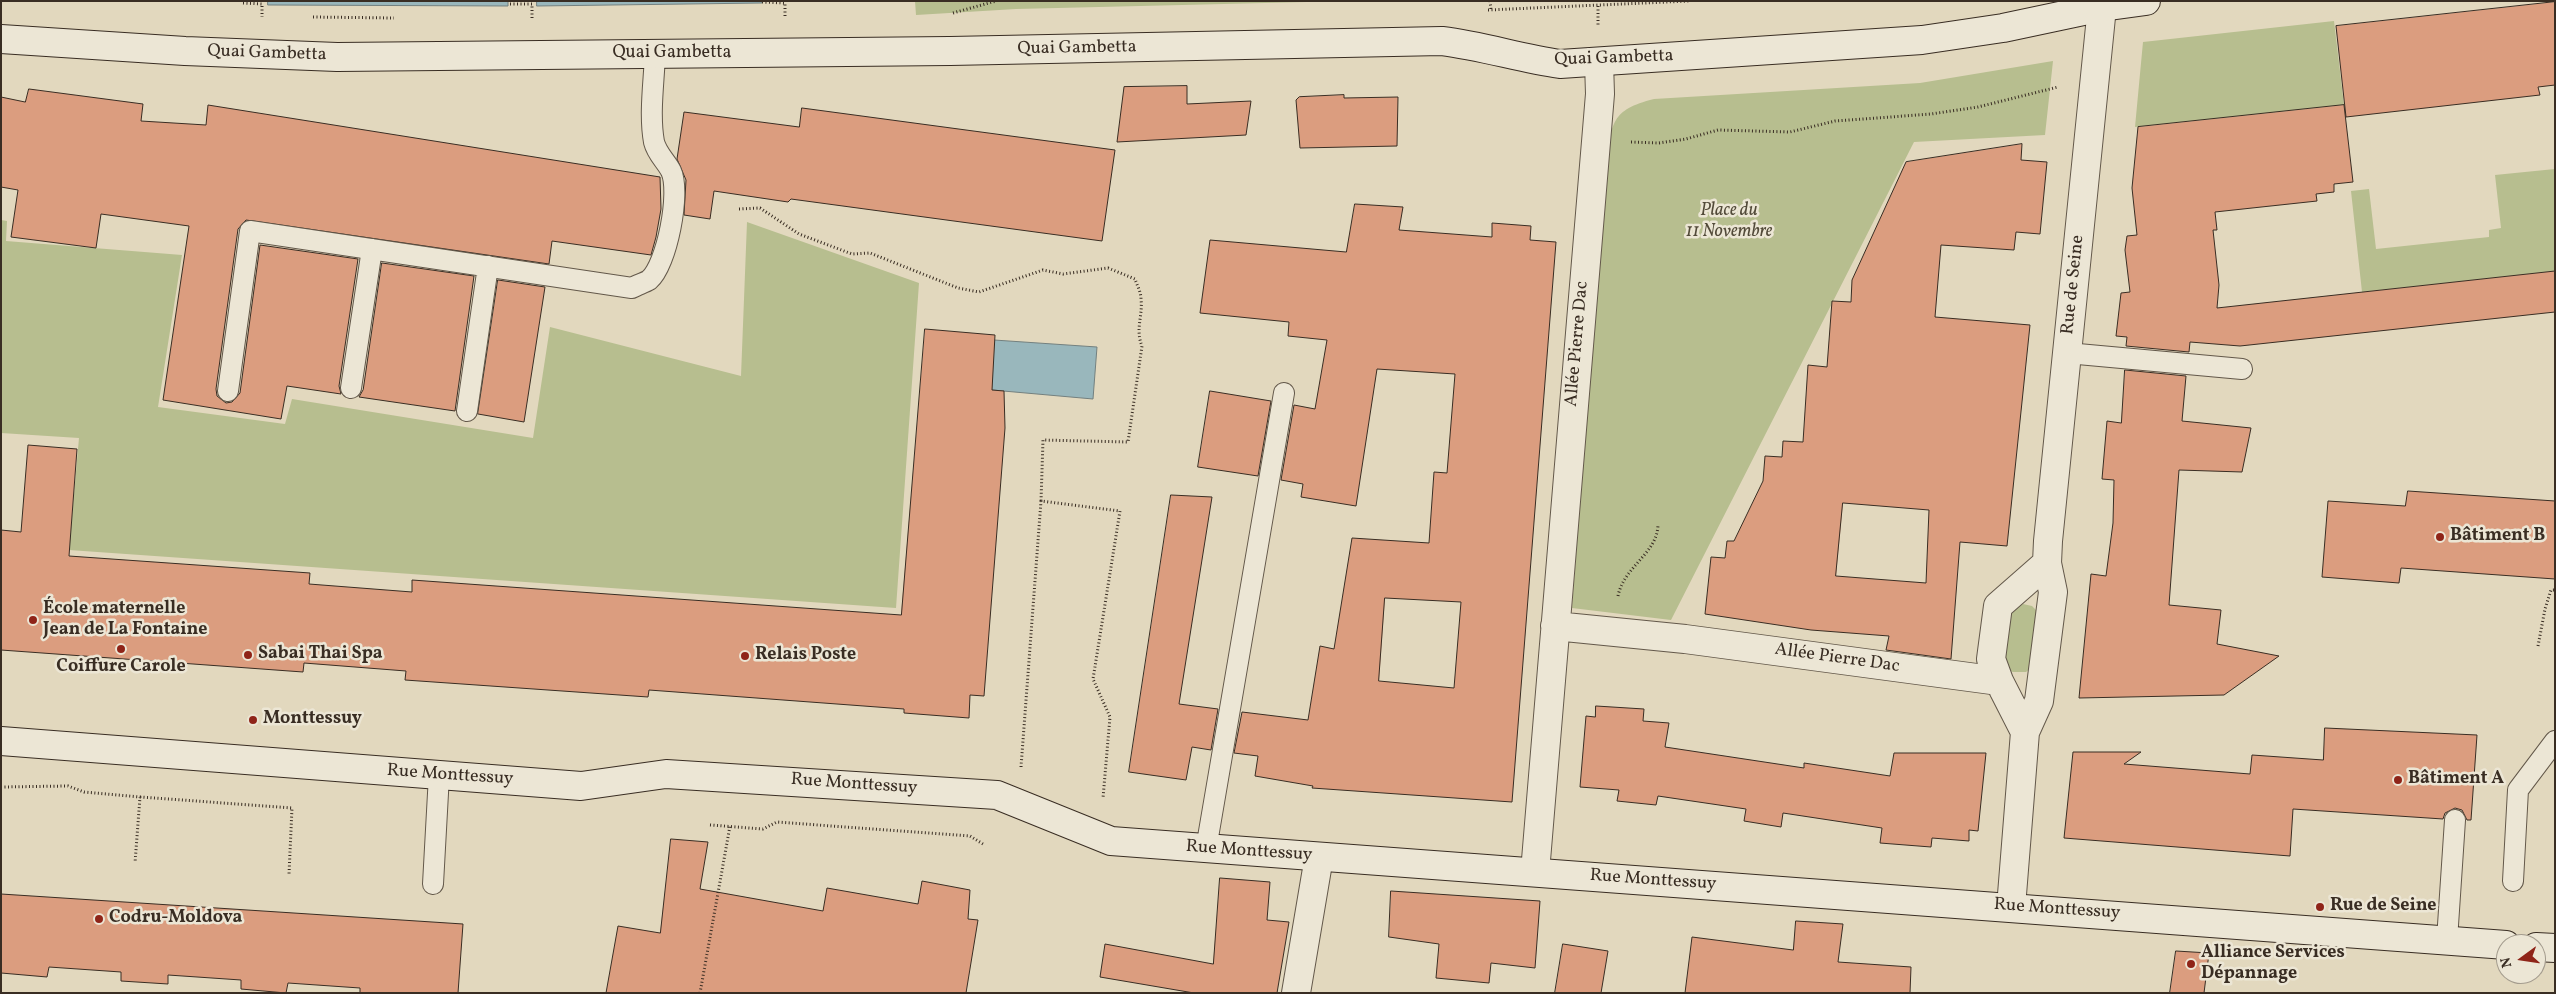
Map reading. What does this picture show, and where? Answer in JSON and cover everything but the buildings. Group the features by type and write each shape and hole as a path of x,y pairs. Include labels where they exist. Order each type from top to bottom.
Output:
{"main road":[{"name":"Quai Gambetta","path":"1,39 185,51 337,57 1076,50 1442,41 1477,45 1521,58 1560,64 1922,40 2003,28 2102,7 2146,1"},
{"name":"Rue de Seine","path":"2011,907 2025,732 2039,700 2053,592 2047,562 2102,7"},
{"name":"Allée Pierre Dac","path":"1535,872 1600,94 1599,62"},
{"path":"2025,732 1999,681 1992,659 1998,606 2047,562"},
{"name":"Allée Pierre Dac","path":"1555,626 1685,639 1999,681"},
{"name":"Rue Monttessuy","path":"1,742 581,786 666,774 997,794 1111,841 2496,944"},
{"path":"1296,993 1320,857"}],"lane":[{"path":"228,391 250,231 632,288 649,280 661,264 669,241 673,195 671,172 660,157 655,143 655,54"},
{"path":"352,388 372,249"},
{"path":"467,411 488,266"},
{"path":"2067,353 2242,369"},
{"path":"1206,849 1284,393"},
{"path":"2513,881 2518,790 2555,741"},
{"path":"433,884 434,836 439,775"},
{"path":"2447,940 2455,820"}],"path":[{"path":"946,14 996,1"},
{"path":"1490,1 1491,10"},
{"path":"762,2 786,2 785,16"},
{"path":"243,3 262,4 262,17"},
{"path":"510,4 532,4 532,18"},
{"path":"1595,141 1659,143 1686,139 1718,130 1790,132 1835,121 1931,114 1978,107 2058,88 2060,63 2096,66"},
{"path":"739,209 760,208 798,234 852,254 870,253 958,288 979,292 1043,270 1063,274 1108,268 1135,279 1141,299 1138,323 1139,339 1142,346 1128,442 1043,440 1041,501 1023,757 1015,801"},
{"path":"1041,501 1120,511 1093,679 1110,717 1100,836"},
{"path":"1612,631 1619,593 1626,574 1654,544 1658,525"},
{"path":"2538,646 2544,609 2551,590 2555,590"},
{"path":"1,788 68,786 84,792 292,808 289,874"},
{"path":"135,863 140,797"},
{"path":"710,825 764,828 777,822 787,822 970,836 983,844"},
{"path":"700,993 730,826"}],"green space":[{"path":"915,1 1348,1 1016,9 916,15"},
{"path":"2334,21 2344,105 2135,127 2143,42"},
{"name":"Place du 11 Novembre","path":"2053,61 2045,135 1914,142 1671,620 1572,608 1605,163 1612,128 1621,114 1640,103 1654,99 1920,83"},
{"path":"2555,169 2555,271 2362,292 2351,191 2369,189 2376,249 2489,237 2489,230 2501,228 2495,175"},
{"path":"1,220 7,221 6,241 182,255 158,407 285,424 292,399 533,438 550,327 741,376 747,222 919,283 896,608 69,550 79,438 1,433"},
{"path":"2023,604 2032,606 2037,611 2032,667 2026,672 2013,672 2005,669 2002,657 2009,613"}],"water":[{"path":"268,1 508,1 508,6 268,5"},
{"path":"537,1 762,1 762,3 537,6"},
{"path":"994,340 1097,347 1093,399 992,390"}],"place":[{"name":"Bâtiment B","path":"2440,537"},
{"name":"École maternelle Jean de La Fontaine","path":"33,620"},
{"name":"Coiffure Carole","path":"121,649"},
{"name":"Sabai Thai Spa","path":"248,655"},
{"name":"Relais Poste","path":"745,656"},
{"name":"Monttessuy","path":"253,720"},
{"name":"Bâtiment A","path":"2398,780"},
{"name":"Rue de Seine","path":"2320,907"},
{"name":"Codru-Moldova","path":"99,919"},
{"name":"Alliance Services Dépannage","path":"2191,964"}]}
